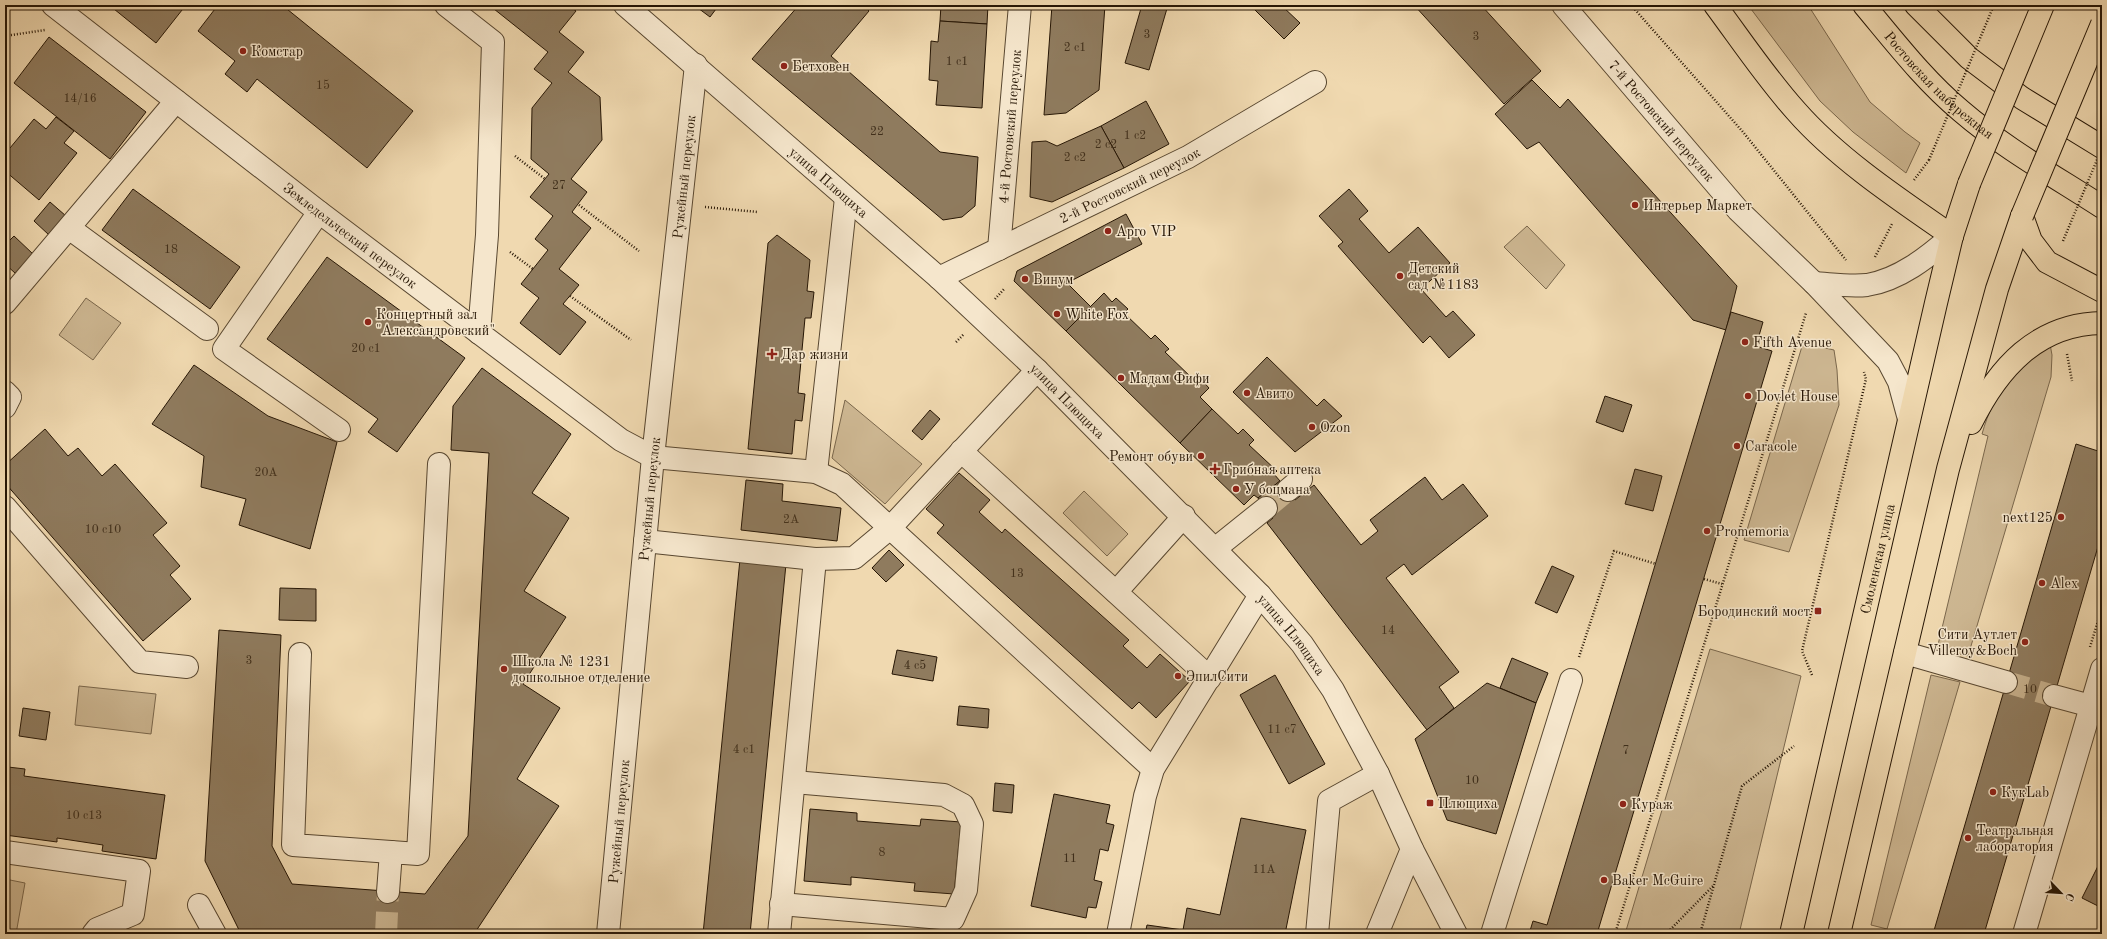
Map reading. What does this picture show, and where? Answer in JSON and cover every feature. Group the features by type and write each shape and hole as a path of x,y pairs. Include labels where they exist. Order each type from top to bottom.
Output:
{"main road":[{"path":"1715,5 1796,112 1854,163 1903,202 1952,236"},
{"name":"Ростовская набережная","path":"1864,5 1925,77 1960,111 2002,144 2102,207"},
{"path":"1916,5 1969,58 2022,98 2102,147"},
{"name":"Смоленская улица","path":"1791,934 1952,236 1969,184 2043,5"},
{"path":"1838,934 1948,469 1997,289 2022,216 2102,24"},
{"path":"2022,216 2031,241 2047,262 2102,291"},
{"path":"1948,469 1984,397 2009,364 2033,344 2061,329 2086,323 2102,323"}],"street":[{"name":"Земледельческий переулок","path":"53,5 319,212 479,333 622,440 653,457"},
{"path":"446,5 493,42 487,235 479,333"},
{"name":"улица Плющиха","path":"625,5 696,65 939,278 1037,370 1216,548 1260,595 1302,644 1334,690 1378,774 1412,849 1456,934"},
{"name":"4-й Ростовский переулок","path":"999,249 1020,5"},
{"name":"7-й Ростовский переулок","path":"1563,5 1738,210 1814,283 1888,361 1899,382 1909,419"},
{"name":"Ружейный переулок","path":"608,934 653,457 682,205 696,65"},
{"name":"2-й Ростовский переулок","path":"939,278 1188,157 1315,82"},
{"path":"5,302 176,101"},
{"path":"816,472 846,198"},
{"path":"319,212 224,349 340,430"},
{"path":"69,228 207,329"},
{"path":"1814,283 1850,285 1875,283 1916,264 1952,236"},
{"path":"645,541 815,559 854,558 890,528 1037,370"},
{"path":"5,392 10,397 5,407"},
{"path":"961,451 1210,678"},
{"path":"653,457 816,472 842,484 1153,769"},
{"path":"300,654 294,844 418,854 440,464"},
{"path":"5,507 140,662 187,667"},
{"path":"1216,548 1266,508"},
{"path":"1116,592 1184,516"},
{"path":"778,934 815,559"},
{"path":"1118,934 1145,796 1153,769 1260,595"},
{"path":"1905,653 2006,682"},
{"path":"2024,934 2102,669"},
{"path":"1492,934 1571,680"},
{"path":"2054,696 2091,706"},
{"path":"1317,934 1329,801 1378,774"},
{"path":"781,904 953,919 966,890 972,824 963,805 944,795 794,782"},
{"path":"1377,934 1412,849"},
{"path":"5,852 139,871 133,914 97,929 93,934"},
{"path":"388,892 391,852"},
{"path":"198,905 215,934"}],"path":[{"path":"1631,5 1743,132 1843,257 1850,262"},
{"path":"1929,160 1994,5"},
{"path":"5,36 46,30"},
{"path":"491,137 545,179"},
{"path":"2063,242 2102,147"},
{"path":"579,205 639,251"},
{"path":"682,205 758,212"},
{"path":"570,296 631,340"},
{"path":"1615,934 1806,312"},
{"path":"2067,352 2072,381"},
{"path":"1812,674 1802,651 1866,379 1861,364"},
{"path":"1571,680 1614,551 1656,564"},
{"path":"1704,579 1722,584"},
{"path":"1700,934 1742,786 1794,746"},
{"path":"1666,934 1714,885"}],"shaded area":[{"path":"1748,5 1808,5 1870,102 1920,143 1906,173 1853,132 1820,101"},
{"path":"1527,226 1565,265 1546,289 1504,247"},
{"path":"86,298 121,323 93,360 59,335"},
{"path":"1803,343 1834,350 1839,405 1789,552 1744,540"},
{"path":"2050,344 2052,355 2051,377 1968,656 1937,649 1988,436 1982,434 1987,419 1999,394 2007,383 2026,363"},
{"path":"845,400 922,464 885,504 832,458"},
{"path":"1084,491 1128,534 1107,556 1063,513"},
{"path":"1710,649 1801,676 1739,934 1625,934"},
{"path":"1931,675 1960,682 1887,929 1871,925"},
{"path":"79,686 156,694 151,734 75,725"},
{"path":"5,879 25,883 16,934 5,934"}],"building":[{"path":"118,5 186,5 156,43 114,9"},
{"path":"218,5 282,5 413,111 367,168 257,79 247,92 225,74 235,61 198,31"},
{"path":"489,5 568,5 576,11 559,32 584,52 568,72 600,97 602,140 571,179 587,192 572,212 591,228 559,269 579,285 563,304 586,322 560,355 520,323 539,298 521,284 548,250 535,239 553,216 530,197 549,174 531,159 532,108 552,83 534,69 548,52"},
{"path":"694,5 719,5 710,17"},
{"path":"799,5 863,5 869,11 831,56 940,152 978,157 975,206 962,217 943,220 752,59"},
{"path":"941,5 988,5 987,24 940,21"},
{"path":"1052,5 1105,5 1099,90 1066,113 1044,115"},
{"path":"1142,5 1168,5 1149,70 1125,63"},
{"path":"1254,5 1281,5 1300,23 1284,39 1252,7"},
{"path":"1414,5 1481,5 1541,71 1504,104"},
{"path":"940,21 987,24 982,108 936,105 938,81 929,80 931,41 938,42"},
{"path":"49,37 146,112 110,159 14,83"},
{"path":"1532,80 1560,108 1568,99 1737,286 1726,330 1693,320 1539,142 1527,149 1495,114"},
{"path":"1146,101 1169,144 1124,168 1101,126"},
{"path":"56,117 74,131 64,143 77,153 39,200 5,171 5,144 10,148 34,119 46,129"},
{"path":"1101,126 1124,168 1052,202 1030,197 1032,142 1046,141 1057,146"},
{"path":"133,189 240,267 210,309 102,230"},
{"name":"Детский сад №1183","path":"1349,189 1368,211 1359,219 1389,253 1418,227 1450,263 1421,289 1446,317 1453,311 1475,335 1449,358 1430,336 1423,343 1338,246 1343,242 1319,216"},
{"path":"50,202 66,216 49,235 34,221"},
{"path":"1126,214 1142,244 1067,283 1091,307 1066,331 1014,281 1017,271"},
{"path":"777,235 810,260 807,291 814,292 811,318 805,318 798,393 805,394 802,421 795,420 792,454 748,449 768,243"},
{"path":"14,236 33,254 15,273 5,264 5,245"},
{"path":"327,257 465,358 397,452 368,432 378,419 267,339"},
{"path":"1104,293 1112,302 1116,298 1128,309 1124,313 1151,339 1155,335 1169,349 1165,352 1194,380 1198,376 1209,388 1200,397 1212,409 1180,443 1066,331"},
{"path":"1731,312 1763,322 1756,346 1772,351 1597,934 1529,934 1533,921 1547,925"},
{"path":"1267,357 1317,406 1324,399 1342,416 1295,452 1233,392"},
{"path":"194,365 268,416 337,442 310,549 239,525 246,499 201,487 204,456 152,424"},
{"path":"482,368 571,434 532,493 569,518 524,591 566,617 523,684 560,708 517,779 559,806 474,934 241,934 205,861 219,630 281,635 272,846 292,884 425,894 468,836 489,453 451,450 453,406"},
{"path":"1605,396 1632,405 1623,432 1596,422"},
{"path":"1212,409 1238,434 1243,429 1254,440 1249,445 1277,471 1274,474 1280,481 1258,498 1254,495 1244,505 1180,443"},
{"path":"930,410 940,419 922,440 912,431"},
{"path":"45,429 68,456 78,448 102,476 115,464 167,523 153,535 180,566 170,575 191,599 143,641 5,483 5,465"},
{"path":"2102,437 2102,533 1984,934 1933,934 2076,444 2098,451"},
{"path":"1635,469 1662,476 1653,511 1625,504"},
{"path":"959,473 990,500 979,512 1002,533 1005,529 1129,640 1123,646 1147,668 1160,654 1190,681 1156,718 1139,702 1132,709 937,533 944,525 926,509"},
{"path":"1425,477 1442,500 1463,484 1488,516 1412,575 1404,564 1386,578 1459,672 1439,687 1454,708 1427,730 1267,523 1273,518 1258,498 1280,481 1295,500 1314,485 1361,545 1378,531 1370,520"},
{"path":"746,480 783,484 782,501 841,508 837,541 741,530"},
{"path":"889,550 904,565 886,582 872,568"},
{"path":"740,559 786,564 750,934 703,934"},
{"path":"1552,566 1574,576 1557,613 1535,603"},
{"path":"280,588 316,589 316,621 279,620"},
{"path":"897,650 937,657 933,681 892,674"},
{"path":"1512,658 1548,673 1536,703 1500,688"},
{"path":"1275,675 1325,764 1289,784 1240,695"},
{"path":"1487,683 1536,703 1496,834 1447,820 1415,739"},
{"path":"959,706 989,709 988,728 957,725"},
{"path":"23,708 50,712 46,740 19,736"},
{"path":"8,767 25,769 24,776 165,795 156,859 102,851 103,845 57,838 57,842 5,835 5,785"},
{"path":"995,783 1014,785 1012,813 993,811"},
{"path":"1054,794 1110,805 1106,823 1114,825 1108,851 1100,849 1094,880 1102,882 1096,908 1088,907 1086,918 1031,906"},
{"path":"810,809 857,813 857,821 920,826 921,819 961,822 954,894 914,891 915,883 851,877 851,885 804,881"},
{"path":"1241,818 1306,830 1285,934 1145,934 1147,925 1183,930 1187,908 1220,915"},
{"path":"2102,858 2102,908 2082,898"}],"tunnel":[{"path":"1266,508 1288,490"},
{"path":"2006,682 2054,696"},
{"path":"386,934 388,892"}],"place":[{"name":"Комстар","path":"243,51"},
{"name":"Бетховен","path":"784,66"},
{"name":"Интерьер Маркет","path":"1635,205"},
{"name":"Арго VIP","path":"1108,231"},
{"name":"Детский сад №1183","path":"1400,276"},
{"name":"Винум","path":"1025,279"},
{"name":"White Fox","path":"1057,314"},
{"name":"Концертный зал \"Александровский\"","path":"368,322"},
{"name":"Fifth Avenue","path":"1745,342"},
{"name":"Дар жизни","path":"772,354"},
{"name":"Мадам Фифи","path":"1121,378"},
{"name":"Авито","path":"1247,393"},
{"name":"Dovlet House","path":"1748,396"},
{"name":"Ozon","path":"1312,427"},
{"name":"Caracole","path":"1737,446"},
{"name":"Ремонт обуви","path":"1201,456"},
{"name":"Грибная аптека","path":"1215,469"},
{"name":"У боцмана","path":"1236,489"},
{"name":"next125","path":"2061,517"},
{"name":"Promemoria","path":"1707,531"},
{"name":"Alex","path":"2042,583"},
{"name":"Бородинский мост","path":"1818,611"},
{"name":"Сити Аутлет Villeroy&Boch","path":"2025,642"},
{"name":"Школа № 1231 дошкольное отделение","path":"504,669"},
{"name":"ЭпилСити","path":"1178,676"},
{"name":"КукLab","path":"1993,792"},
{"name":"Плющиха","path":"1430,803"},
{"name":"Кураж","path":"1623,804"},
{"name":"Театральная лаборатория","path":"1968,838"},
{"name":"Baker McGuire","path":"1604,880"}]}
